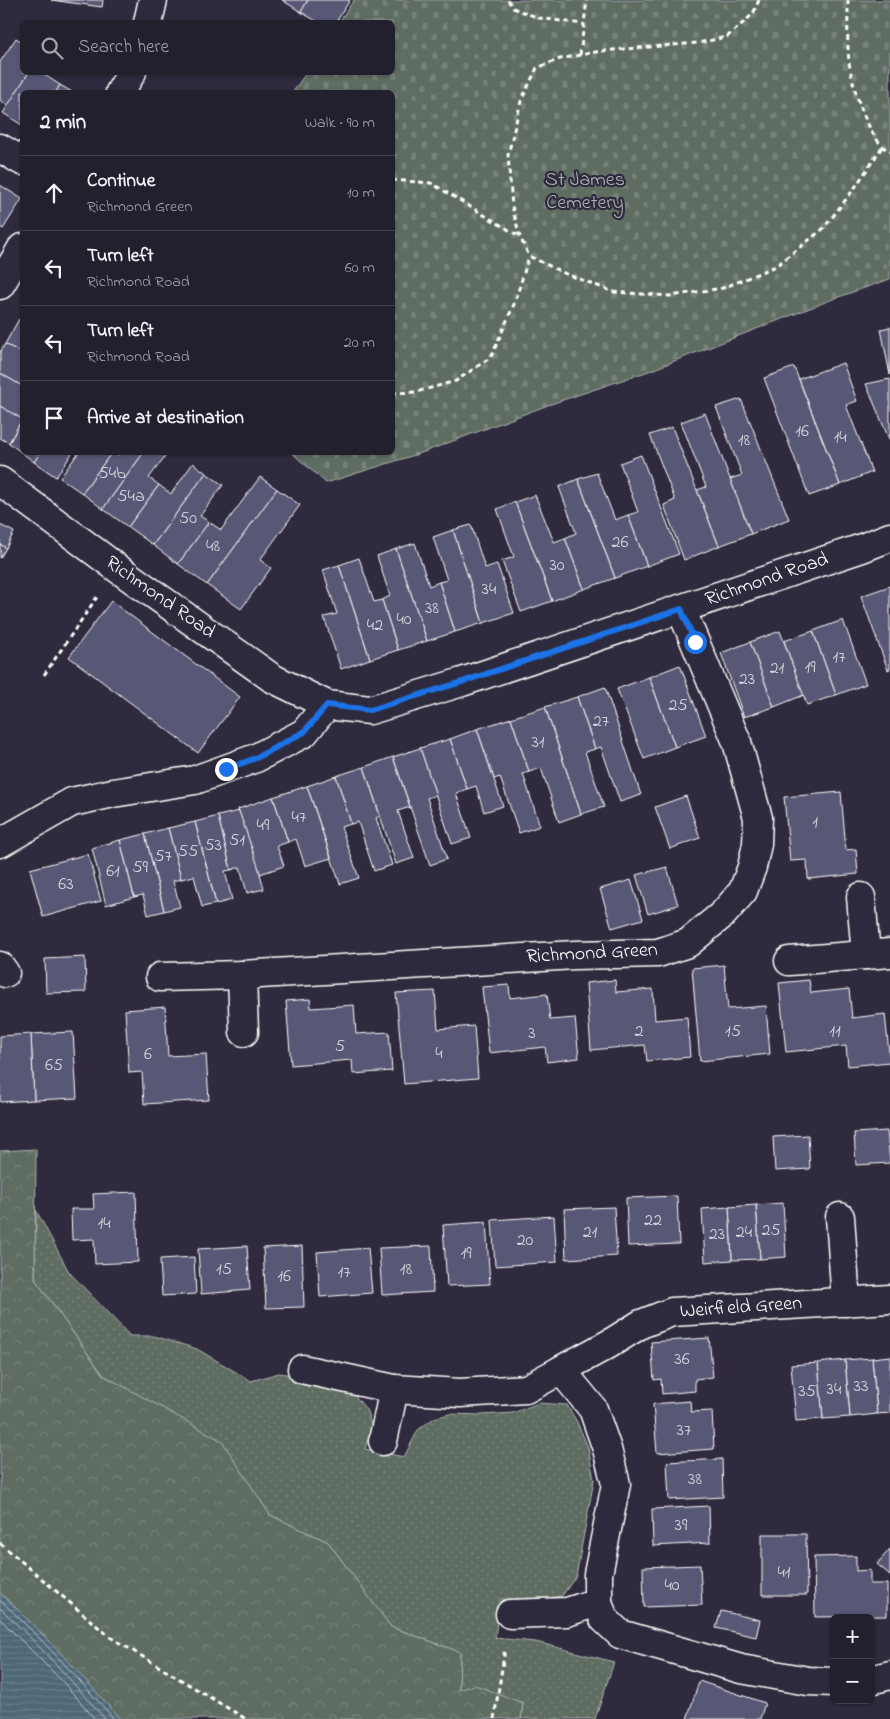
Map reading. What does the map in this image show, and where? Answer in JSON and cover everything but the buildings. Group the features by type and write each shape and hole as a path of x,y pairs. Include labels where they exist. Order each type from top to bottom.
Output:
{"street":[{"path":"148,20 153,0"},
{"path":"121,90 130,75"},
{"path":"0,148 20,161"},
{"path":"0,285 20,251"},
{"name":"Richmond Road","path":"0,481 117,568 272,678 327,705 370,710 471,679 890,537"},
{"name":"Richmond Green","path":"160,976 242,975 575,955 658,953 688,943 724,914 743,891 752,867 757,844 758,818 737,742 681,609"},
{"path":"0,843 72,802 113,793 195,780 256,758 304,732 327,705"},
{"path":"789,961 878,954 861,897"},
{"path":"242,975 244,1032"},
{"path":"840,1217 846,1302"},
{"name":"Weirfield Green","path":"302,1369 394,1389 460,1393 526,1389 609,1344 641,1324 672,1312 890,1299"},
{"path":"561,1370 593,1409 607,1449 616,1484 598,1574 598,1602 604,1620 620,1634 741,1669 808,1681 830,1682"},
{"path":"382,1441 394,1389"},
{"path":"510,1614 568,1612 598,1602"},
{"path":"875,1679 890,1675"}],"path":[{"path":"508,0 512,8 539,18 583,24"},
{"path":"580,55 587,0"},
{"path":"759,0 753,14 727,37 698,43 601,51 560,59 537,68 521,101 508,155 512,206 520,236 529,256 566,274 614,292 670,296 723,288 776,266 823,229 854,189 882,147"},
{"path":"848,0 849,64 866,121 882,147 890,152"},
{"path":"395,180 431,183 520,236"},
{"path":"395,392 416,392 456,382 491,357 515,302 529,256"},
{"path":"44,675 117,568"},
{"path":"0,1543 110,1637 246,1719"},
{"path":"494,1719 510,1614"}],"green space":[{"name":"St James Cemetery","path":"354,0 890,0 890,279 833,299 649,371 548,405 424,452 326,483 294,455 395,455 395,90 294,90 305,75 395,75 395,20 340,20"},
{"path":"36,1149 35,1279 103,1375 222,1441 270,1515 328,1542 391,1627 460,1652 459,1690 475,1685 523,1703 521,1719 120,1719 62,1654 0,1593 0,1151"},
{"path":"36,1210 69,1272 130,1336 154,1336 197,1349 251,1381 279,1373 298,1376 299,1384 354,1395 366,1409 372,1427 365,1449 404,1457 418,1430 434,1418 450,1414 513,1413 539,1403 567,1405 588,1447 594,1480 576,1576 562,1596 534,1600 500,1599 495,1638 536,1642 614,1662 595,1719 521,1719 523,1703 459,1690 460,1652 391,1627 328,1542 270,1515 221,1441 103,1375 35,1279"}],"water":[{"path":"0,1593 32,1623 120,1719 0,1719"}],"route":[{"path":"226,769 256,758 304,732 327,705 370,710 462,682 681,609 695,642"}]}
